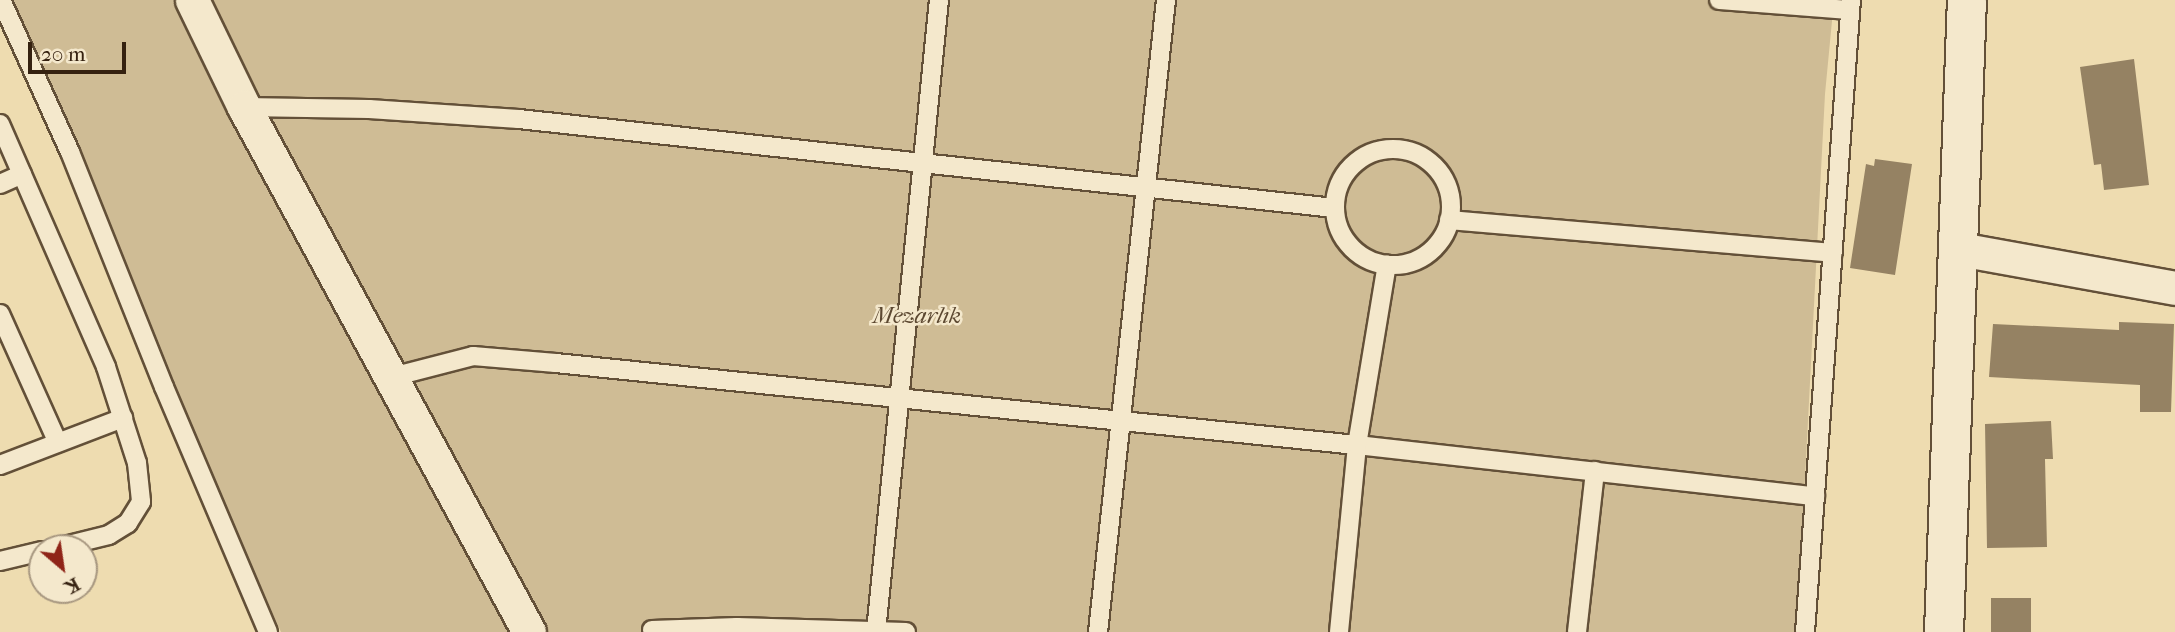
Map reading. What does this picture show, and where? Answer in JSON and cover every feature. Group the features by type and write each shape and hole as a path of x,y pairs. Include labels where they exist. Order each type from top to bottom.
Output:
{"street":[{"path":"192,0 244,107 529,632"},
{"path":"1944,632 1967,0"},
{"path":"1959,249 2175,288"}],"lane":[{"path":"1,0 71,152 164,387 268,632"},
{"path":"877,631 939,0"},
{"path":"1098,632 1166,0"},
{"path":"1719,0 1851,5 1805,632"},
{"path":"244,107 369,109 519,119 1334,208"},
{"path":"0,124 106,367 137,463 141,502 136,513 128,523 109,535 98,538"},
{"path":"1401,149 1424,159 1441,175 1449,197 1449,220 1434,247 1420,258 1405,264 1387,264 1370,261 1356,252 1337,224 1334,208 1343,176 1354,163 1368,154 1401,149"},
{"path":"0,184 22,174"},
{"path":"1449,220 1833,253"},
{"path":"1339,632 1357,445 1387,264"},
{"path":"0,314 58,443"},
{"path":"392,377 473,356 1357,445 1815,496"},
{"path":"0,465 123,418"},
{"path":"1577,632 1595,471"},
{"path":"0,561 28,554"},
{"path":"652,630 906,632"}],"green space":[{"name":"Mezarlık","path":"0,0 1834,0 1825,94 1797,632 281,632"}],"building":[{"path":"2134,59 2149,185 2104,190 2101,164 2094,165 2080,67"},
{"path":"1875,159 1912,164 1895,275 1850,268 1866,164 1874,166"},
{"path":"2119,322 2174,324 2171,412 2140,412 2140,385 1989,377 1993,324 2119,330"},
{"path":"2051,421 2053,459 2045,459 2047,547 1987,548 1985,424"},
{"path":"1991,598 2031,598 2031,632 1991,632"}]}
